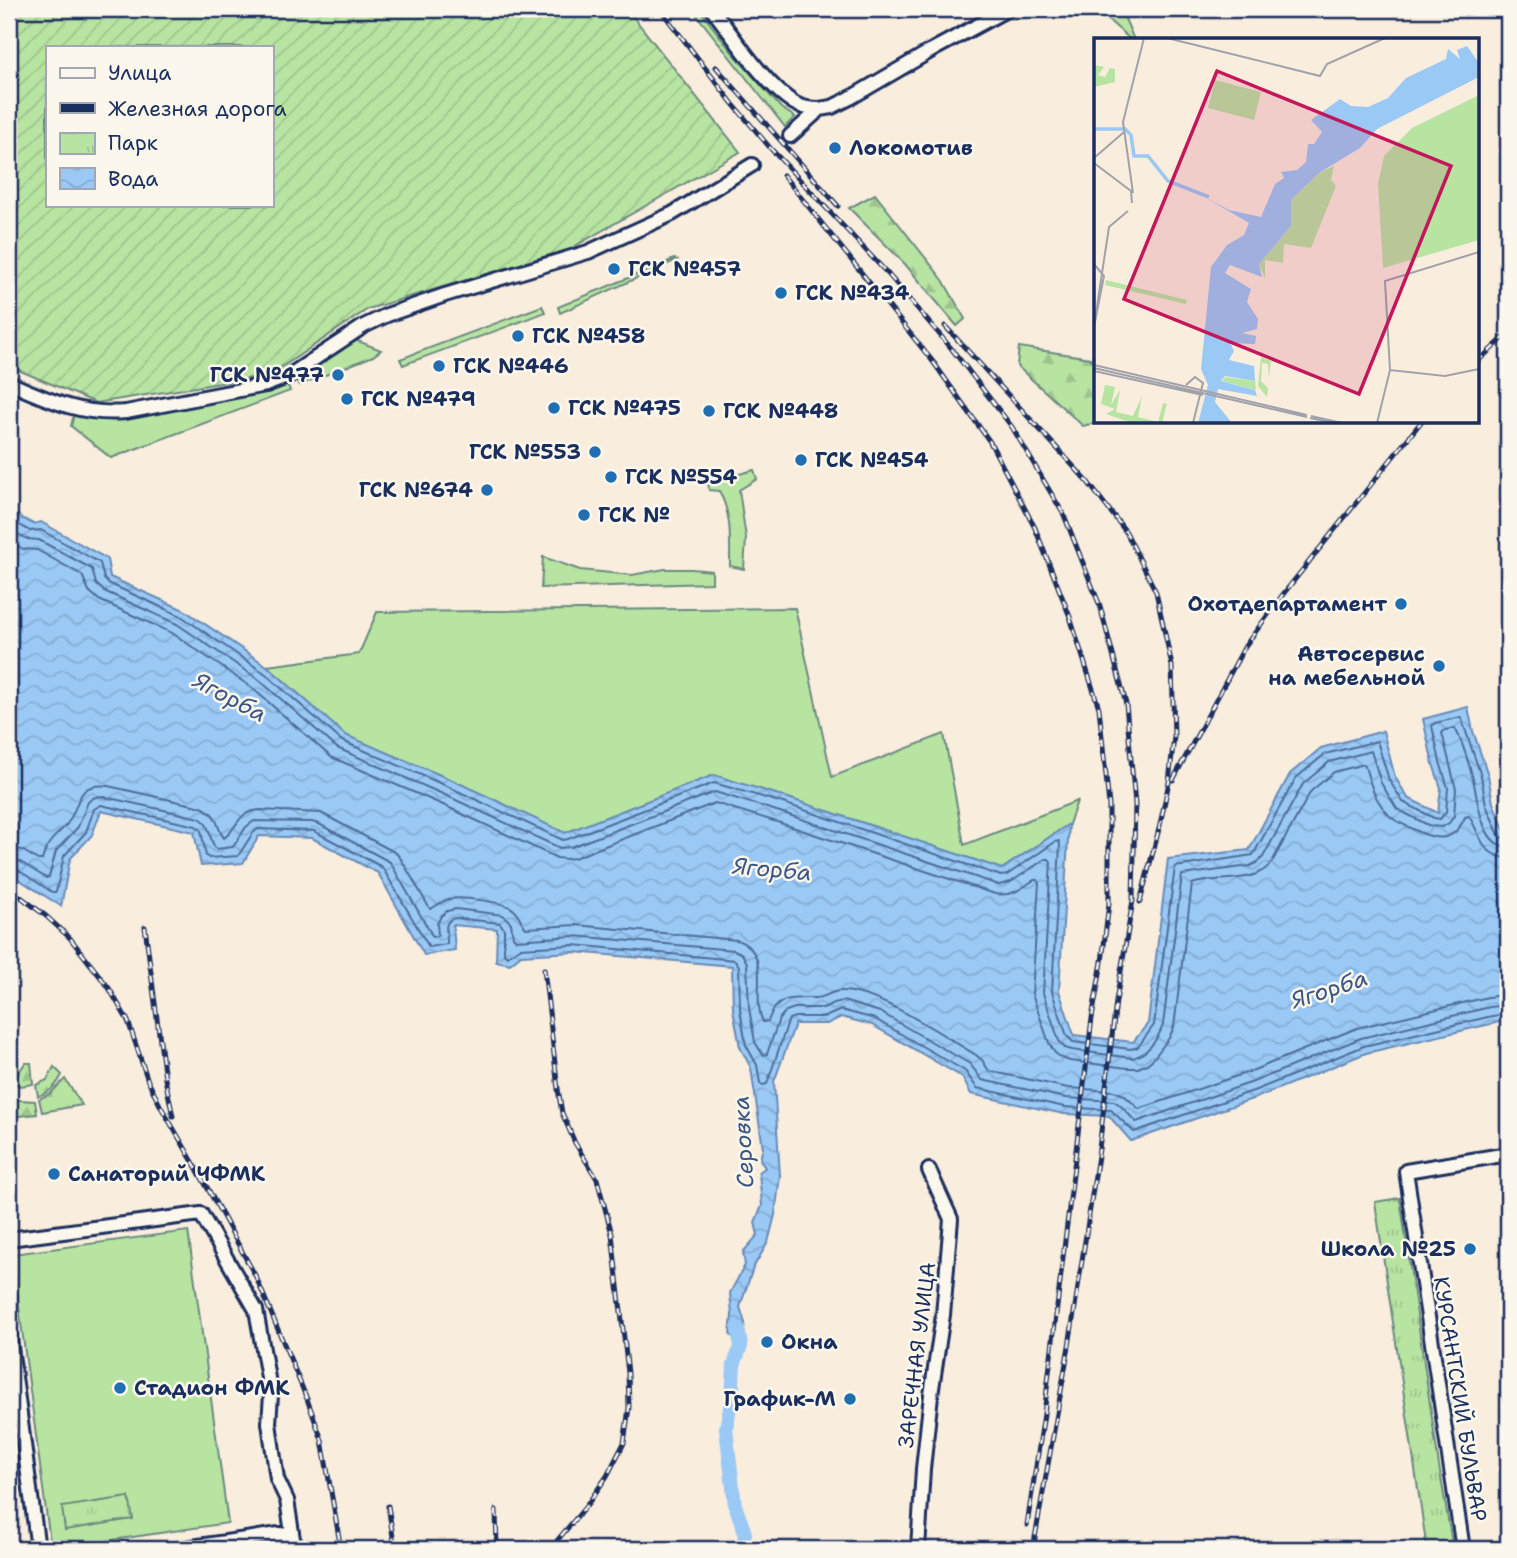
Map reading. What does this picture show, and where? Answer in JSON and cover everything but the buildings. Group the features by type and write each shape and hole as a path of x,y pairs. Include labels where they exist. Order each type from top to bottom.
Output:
{"street":[{"path":"712,9 779,90 795,104 820,109 832,107 850,98 1008,9"},
{"path":"790,136 820,109"},
{"path":"9,383 56,403 108,414 266,385 287,377 364,326 387,315 588,252 672,214 752,165"},
{"name":"КУРСАНТСКИЙ БУЛЬВАР","path":"1463,1549 1406,1171 1508,1154"},
{"name":"ЗАРЕЧНАЯ УЛИЦА","path":"918,1549 923,1469 943,1315 951,1219 929,1170"},
{"path":"9,1239 201,1214 256,1310 271,1395 269,1423 277,1479 287,1500 295,1544"},
{"path":"9,1332 38,1549"},
{"path":"178,1549 284,1534 295,1544"}],"green space":[{"path":"9,9 627,9 740,152 568,250 368,309 270,375 96,403 9,366"},
{"path":"692,9 699,9 781,108 795,117 785,127"},
{"path":"1096,9 1121,9 1133,38 1129,38"},
{"path":"875,194 943,280 965,319 957,326 905,264 849,208"},
{"path":"677,260 560,313 558,307"},
{"path":"542,306 545,312 510,326 403,365 400,359"},
{"path":"350,341 358,341 381,350 373,356 300,385 293,378"},
{"path":"1019,347 1090,358 1094,364 1094,423 1083,426 1017,366"},
{"path":"287,382 290,391 111,458 71,426 74,414 91,419 107,418"},
{"path":"754,470 757,479 739,490 746,538 744,569 730,566 726,509 719,491 709,490 708,480"},
{"path":"543,557 580,570 632,575 665,569 712,571 712,583 541,588"},
{"path":"795,608 832,777 944,734 964,845 1077,801 1069,824 1002,869 714,775 565,833 452,780 345,735 267,666 359,654 377,612"},
{"path":"25,1063 31,1063 33,1084 21,1086 12,1083"},
{"path":"54,1067 62,1075 53,1088 38,1096 36,1085 47,1080"},
{"path":"65,1079 82,1105 42,1112 39,1099 51,1093"},
{"path":"9,1096 35,1101 37,1114 9,1117"},
{"path":"1400,1198 1453,1549 1427,1549 1375,1202"},
{"name":"Стадион ФМК","path":"188,1231 228,1523 51,1549 12,1254"},
{"path":"129,1497 133,1519 65,1530 62,1507"}],"water":[{"name":"Ягорба","path":"11,512 33,524 41,522 107,559 110,577 184,610 267,666 345,735 452,780 565,833 714,775 1002,869 1069,824 1059,991 1074,1035 1133,1042 1148,1023 1168,859 1249,850 1290,774 1321,748 1383,731 1395,777 1408,798 1438,813 1441,788 1423,719 1468,707 1488,775 1493,803 1508,838 1508,1020 1366,1053 1258,1097 1131,1141 1109,1116 1064,1114 971,1094 962,1077 872,1025 841,1017 827,1024 795,1024 774,1082 780,1176 775,1215 768,1242 753,1268 740,1307 745,1323 741,1346 730,1334 730,1293 745,1265 743,1252 758,1235 755,1222 762,1206 759,1172 765,1168 760,1159 763,1148 751,1068 740,1047 733,1009 732,966 574,952 521,955 510,964 496,961 497,929 453,925 455,950 424,955 378,873 312,838 259,836 243,863 201,866 194,832 101,811 92,835 70,859 61,906 9,873"}],"waterway":[{"name":"Серовка","path":"738,1328 741,1346 734,1365 732,1398 726,1428 735,1505 745,1533 743,1549"}],"railway":[{"path":"660,9 733,104 772,150 887,273 951,348 1012,427 1064,515 1100,606 1126,704 1135,804 1133,900 1116,1001 1099,1149 1069,1346 1033,1549"},
{"path":"716,67 838,206"},
{"path":"783,175 934,363 990,442 1035,528 1070,617 1099,708 1109,805 1109,903 1092,1018 1044,1414 1027,1525"},
{"path":"945,326 1087,481 1126,532 1156,592 1172,666 1174,736 1169,782 1159,829"},
{"path":"1478,361 1508,334"},
{"path":"1173,780 1245,646 1419,424"},
{"path":"1140,902 1161,821"},
{"path":"9,888 70,938 109,988 128,1021 148,1081 256,1277 307,1399 322,1440 341,1549"},
{"path":"145,927 165,1079 173,1116"},
{"path":"544,969 562,1113 575,1143 597,1179 612,1234 628,1373 629,1408 624,1443 607,1476 550,1549"},
{"path":"388,1506 395,1549"},
{"path":"496,1510 497,1549"}],"place":[{"name":"Локомотив","path":"835,148"},
{"name":"ГСК №457","path":"614,269"},
{"name":"ГСК №434","path":"781,293"},
{"name":"ГСК №458","path":"518,336"},
{"name":"ГСК №446","path":"439,366"},
{"name":"ГСК №477","path":"338,375"},
{"name":"ГСК №479","path":"347,399"},
{"name":"ГСК №475","path":"554,408"},
{"name":"ГСК №448","path":"709,411"},
{"name":"ГСК №553","path":"595,452"},
{"name":"ГСК №454","path":"801,460"},
{"name":"ГСК №554","path":"611,477"},
{"name":"ГСК №674","path":"487,490"},
{"name":"ГСК №","path":"584,515"},
{"name":"Охотдепартамент","path":"1401,604"},
{"name":"Автосервис на мебельной","path":"1439,666"},
{"name":"Санаторий ЧФМК","path":"54,1174"},
{"name":"Школа №25","path":"1470,1249"},
{"name":"Окна","path":"767,1342"},
{"name":"Стадион ФМК","path":"120,1388"},
{"name":"График-М","path":"850,1399"}]}
